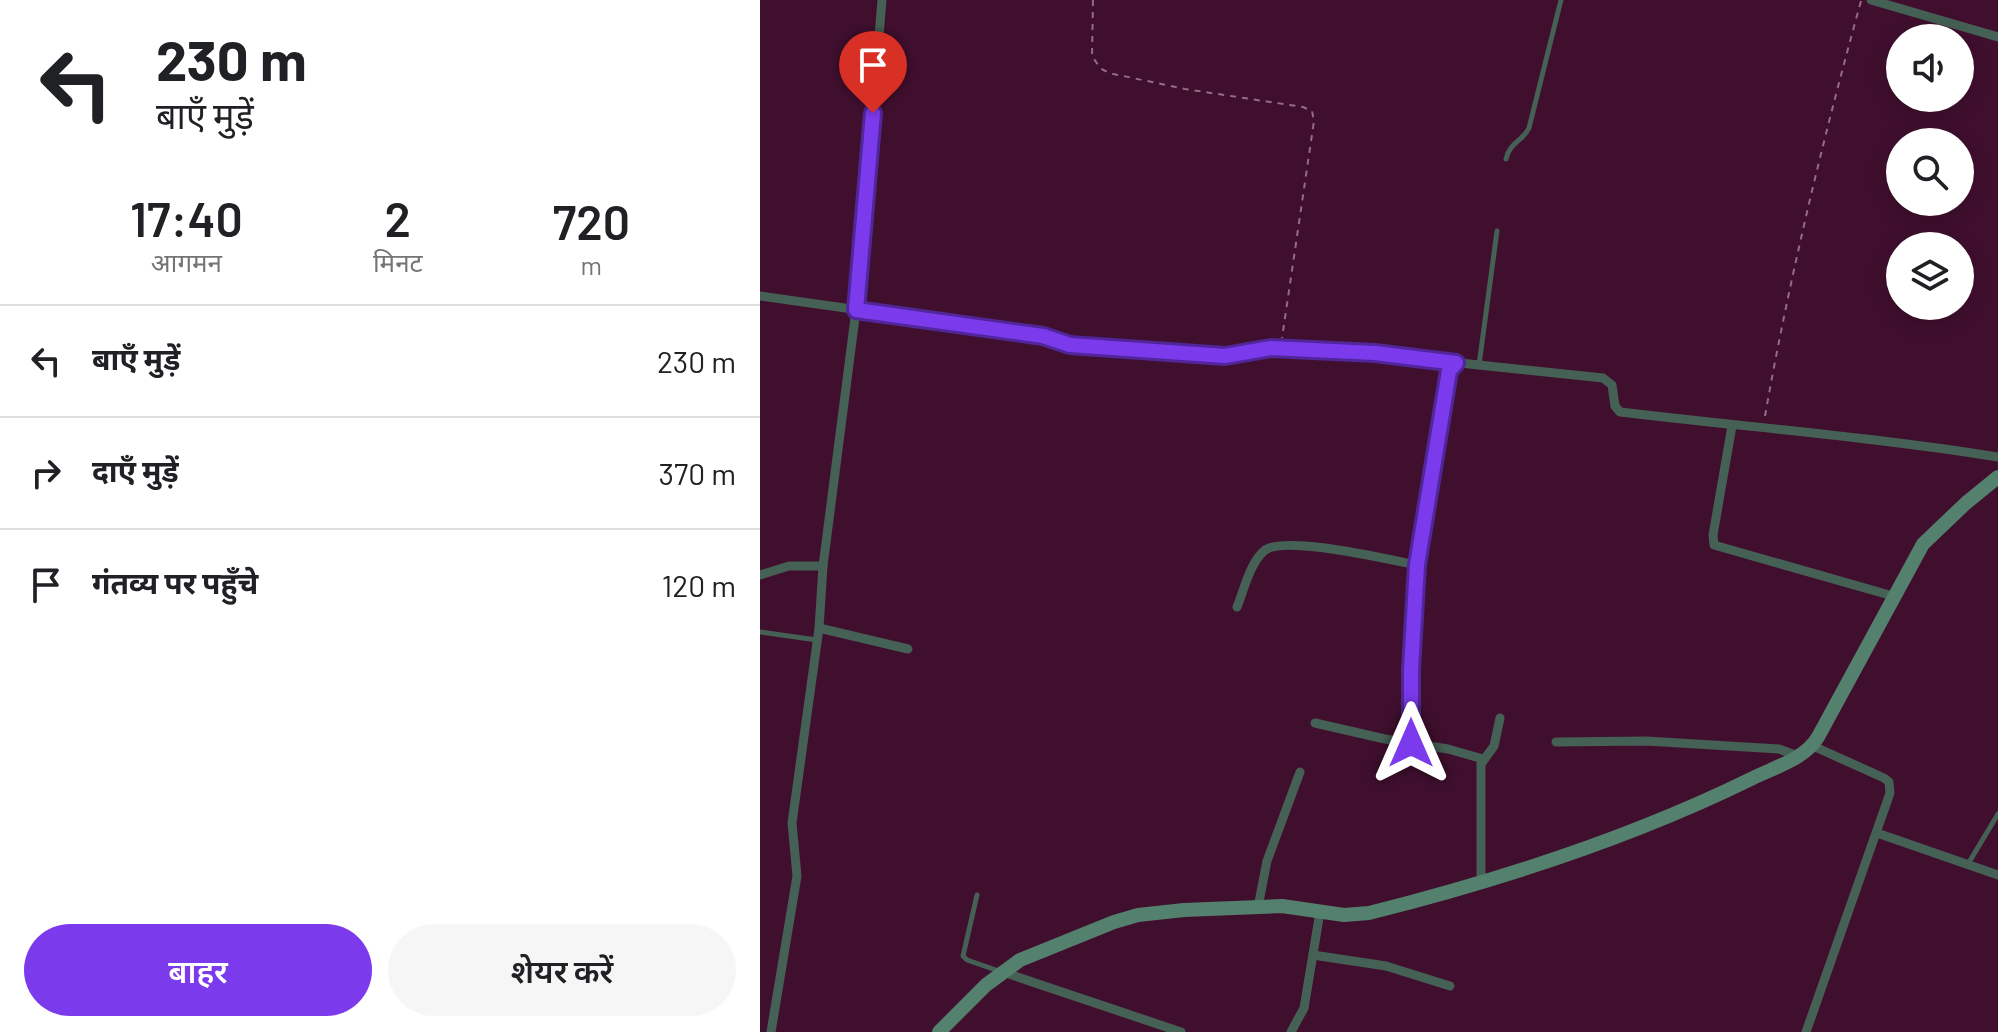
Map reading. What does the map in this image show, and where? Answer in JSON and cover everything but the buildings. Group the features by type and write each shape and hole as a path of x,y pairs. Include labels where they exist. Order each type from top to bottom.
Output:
{"street":[{"path":"771,1032 797,876 792,823 819,628 823,566 856,310 882,0"},
{"path":"1871,0 1998,37"},
{"path":"760,296 1043,336 1070,345 1225,356 1238,356 1260,349 1375,353 1603,378 1612,385 1615,406 1620,412 1904,443 1998,457"},
{"path":"1411,743 1411,669 1417,565 1449,371 1456,363"},
{"path":"1732,426 1713,535 1714,545 1893,596"},
{"path":"939,1032 986,985 1020,960 1114,922 1138,915 1184,910 1282,906 1344,915 1369,913 1599,846 1707,801 1798,756 1813,746 1923,544 1998,477"},
{"path":"1237,607 1257,560 1265,549 1274,546 1308,545 1417,565"},
{"path":"760,575 789,566 823,566"},
{"path":"819,628 908,649"},
{"path":"1481,881 1480,778 1483,759 1494,746 1500,718"},
{"path":"1315,723 1483,759"},
{"path":"1556,742 1661,742 1779,749 1798,756"},
{"path":"1806,1032 1890,793 1889,782 1813,746"},
{"path":"1258,907 1267,861 1300,772"},
{"path":"1877,833 1998,875"},
{"path":"1291,1032 1304,1008 1320,912"},
{"path":"1313,955 1386,966 1450,986"},
{"path":"1003,972 1181,1032"}],"lane":[{"path":"1506,159 1508,150 1526,135 1529,128 1561,0"},
{"path":"1479,365 1497,231"},
{"path":"760,632 817,640"},
{"path":"1968,864 1998,814"},
{"path":"977,895 963,956 1003,972"}],"path":[{"path":"1093,0 1092,56 1100,68 1109,73 1312,111 1314,121 1281,349"},
{"path":"1763,429 1804,215 1861,0"}],"route":[{"path":"873,113 856,310 1043,336 1070,345 1225,356 1271,348 1375,353 1456,363 1449,371 1419,551 1411,669 1411,743"}]}
